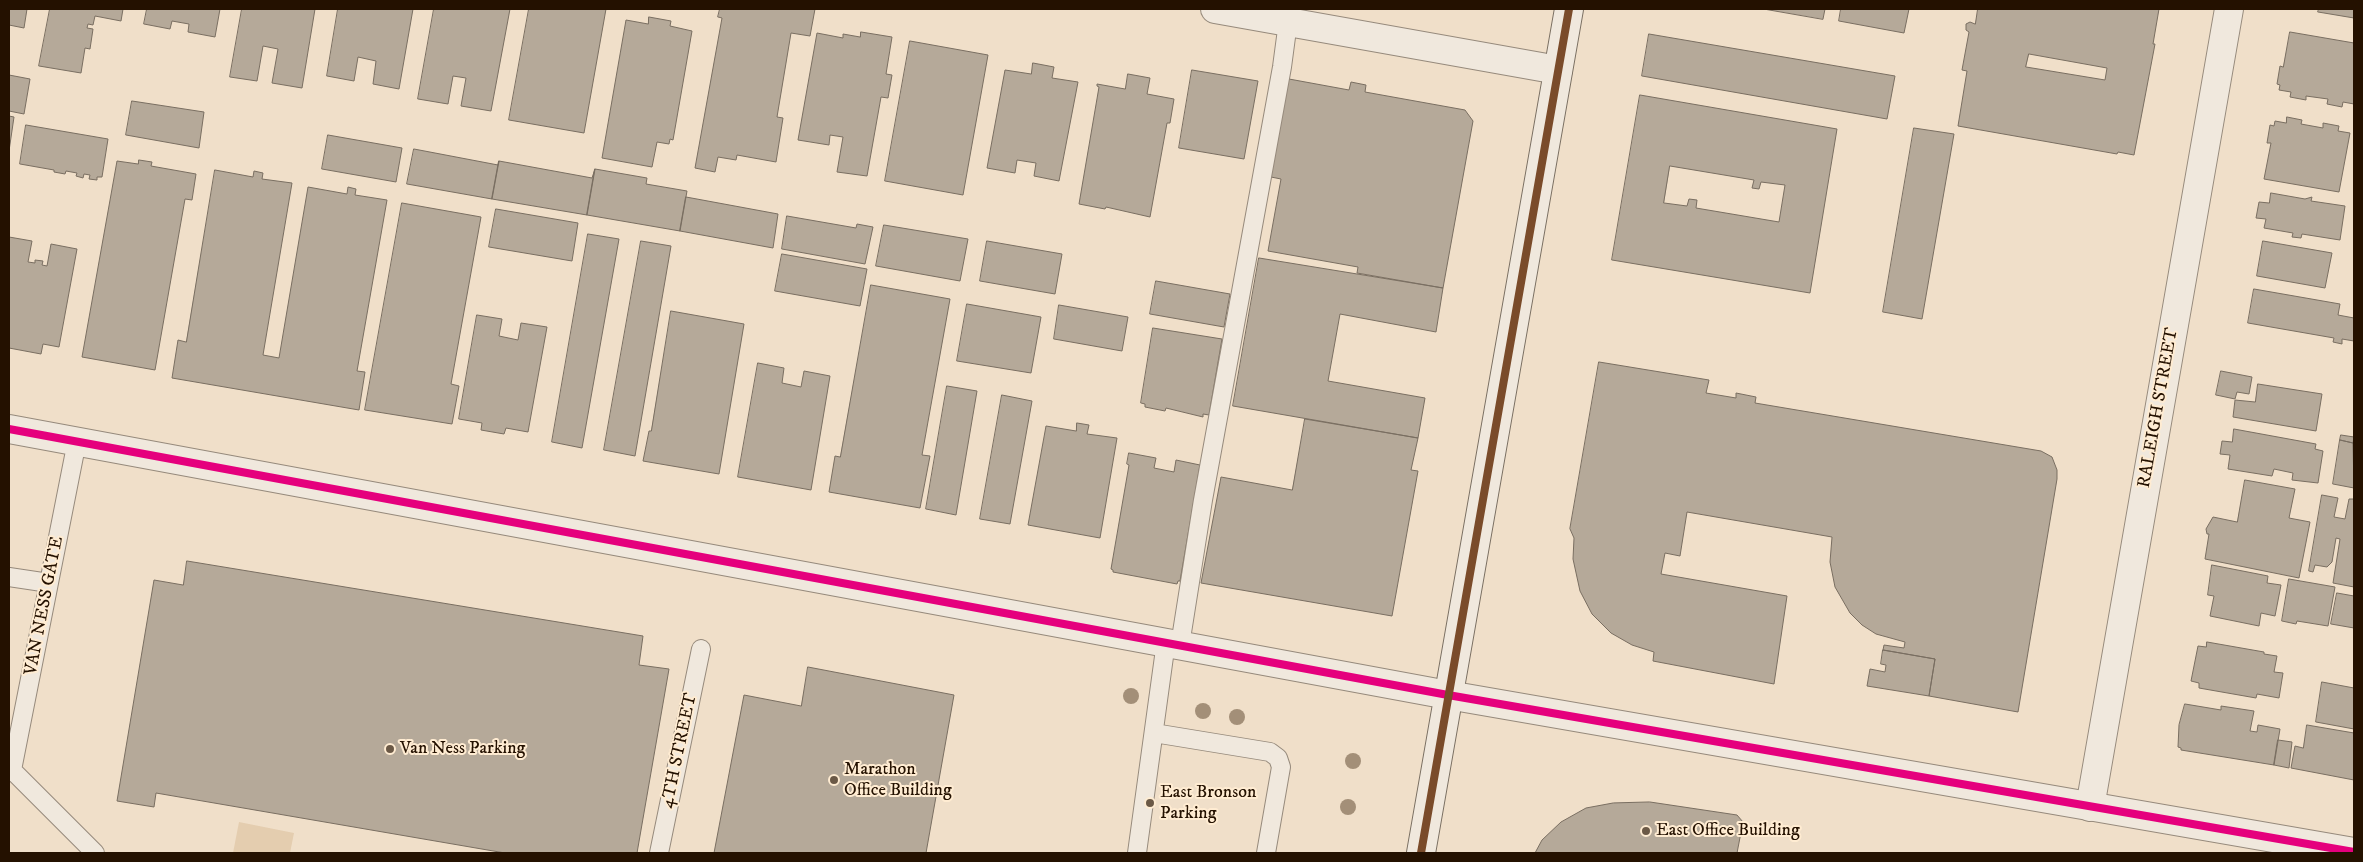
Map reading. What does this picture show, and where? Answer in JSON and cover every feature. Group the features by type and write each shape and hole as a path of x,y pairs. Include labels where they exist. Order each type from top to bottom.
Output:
{"street":[{"path":"1220,9 1558,70"},
{"path":"1421,853 1569,9"},
{"name":"RALEIGH STREET","path":"2090,807 2229,9"},
{"path":"9,429 1448,695 2354,852"}],"lane":[{"path":"1137,853 1154,733 1203,500 1282,67 1288,22"},
{"name":"VAN NESS GATE","path":"10,771 77,441"},
{"path":"9,577 49,583"},
{"name":"4TH STREET","path":"659,853 701,649"},
{"path":"1154,733 1270,752 1278,758 1281,767 1266,853"},
{"path":"10,771 95,853"}],"shaded area":[{"path":"239,822 294,833 290,853 233,853"}],"building":[{"path":"9,9 27,9 24,28 9,25"},
{"path":"50,9 123,9 121,21 95,16 93,25 88,24 87,28 93,29 90,49 85,48 81,73 39,66"},
{"path":"147,9 220,9 215,37 188,32 189,24 172,21 170,29 144,24"},
{"path":"242,9 315,9 302,88 272,83 278,49 263,46 257,81 230,77"},
{"path":"338,9 413,9 399,89 373,84 376,61 358,57 354,81 327,76"},
{"path":"434,9 510,9 491,111 461,106 466,78 453,76 448,104 418,99"},
{"path":"529,9 606,9 584,133 509,120"},
{"path":"720,9 815,9 810,36 791,33 777,117 783,118 776,162 737,155 736,160 718,157 715,172 695,168 722,18 718,17"},
{"path":"1764,9 1825,9 1823,19"},
{"path":"1841,9 1909,9 1904,33 1839,21"},
{"path":"1978,9 2159,9 2153,44 2155,44 2134,155 2118,152 2117,154 1958,126 1967,71 1962,70 1969,32 1966,30 1966,24 1970,22 1975,24","holes":["2029,54 2107,68 2105,80 2026,67"]},
{"path":"2319,9 2354,9 2354,18 2318,12"},
{"path":"649,17 671,21 670,26 692,31 673,140 670,139 669,144 657,142 652,167 602,158 626,20 648,24"},
{"path":"861,32 892,37 886,74 892,75 888,98 881,97 867,176 837,172 843,137 830,135 829,145 798,140 817,33 843,38 843,34 860,37"},
{"path":"2290,32 2354,43 2354,104 2343,102 2342,107 2327,104 2328,99 2306,96 2306,100 2290,97 2291,92 2279,90 2280,85 2277,84 2280,66 2283,67"},
{"path":"1649,34 1895,76 1887,119 1642,76"},
{"path":"910,41 988,55 963,195 885,181"},
{"path":"1033,63 1054,67 1052,78 1078,82 1059,181 1034,176 1036,163 1017,160 1015,173 987,168 1005,70 1031,74"},
{"path":"1192,70 1258,81 1244,159 1179,148"},
{"path":"1128,74 1150,78 1147,94 1174,99 1170,123 1167,123 1150,217 1106,207 1105,209 1079,204 1099,87 1097,84 1125,89"},
{"path":"9,75 30,79 24,114 9,111"},
{"path":"1289,79 1349,90 1351,82 1366,85 1365,92 1465,110 1473,121 1443,288 1357,273 1358,267 1268,251 1281,179 1271,177"},
{"path":"1640,95 1837,129 1810,293 1612,260","holes":["1670,166 1754,180 1752,188 1759,189 1761,182 1785,185 1779,222 1696,208 1697,200 1689,199 1687,206 1664,203"]},
{"path":"132,101 204,112 199,148 126,135"},
{"path":"9,116 14,117 9,151"},
{"path":"2287,117 2302,120 2301,124 2323,128 2323,123 2339,126 2338,131 2350,133 2339,192 2264,179 2271,143 2267,143 2270,125 2274,126 2275,121 2286,123"},
{"path":"26,125 108,139 102,177 97,177 97,180 89,179 90,175 84,174 83,178 76,176 77,173 66,171 65,174 54,172 54,170 20,164"},
{"path":"1914,128 1954,134 1922,319 1883,312"},
{"path":"328,135 402,148 396,182 322,169"},
{"path":"414,149 498,165 499,161 492,199 407,184"},
{"path":"139,160 152,162 151,166 196,174 192,200 185,199 155,370 82,357 117,161 138,164"},
{"path":"499,161 592,178 595,169 587,215 492,199"},
{"path":"595,169 647,178 646,184 687,191 680,231 587,215"},
{"path":"215,170 253,177 254,171 263,173 262,179 292,183 263,355 279,358 308,187 347,194 348,187 356,189 355,195 387,200 357,371 365,372 359,410 172,378 178,340 186,342"},
{"path":"2271,193 2305,199 2312,197 2311,201 2345,206 2340,240 2302,234 2301,238 2292,237 2293,233 2264,228 2266,219 2256,218 2259,202 2269,203"},
{"path":"686,197 778,214 773,248 680,231"},
{"path":"402,203 481,217 451,384 459,386 452,424 365,410"},
{"path":"496,209 578,223 572,261 489,247"},
{"path":"787,216 856,228 857,224 873,227 865,264 782,249"},
{"path":"884,225 968,239 960,281 876,266"},
{"path":"588,234 619,239 582,448 552,442"},
{"path":"9,237 32,241 28,262 35,263 35,260 43,261 42,265 47,266 51,244 77,249 59,347 43,344 41,354 9,348"},
{"path":"641,241 671,246 635,456 604,450"},
{"path":"987,241 1062,254 1055,294 980,281"},
{"path":"2263,241 2332,253 2325,288 2257,276"},
{"path":"782,254 867,269 860,306 775,291"},
{"path":"1259,258 1443,288 1436,332 1340,314 1328,381 1425,398 1418,438 1233,406"},
{"path":"1156,281 1230,294 1224,327 1150,314"},
{"path":"871,285 950,299 922,455 930,456 920,508 829,492 835,456 840,457"},
{"path":"2254,289 2340,304 2338,315 2354,318 2354,341 2342,339 2342,344 2333,342 2334,338 2248,323"},
{"path":"967,304 1041,317 1031,373 957,361"},
{"path":"1059,305 1128,317 1122,351 1054,339"},
{"path":"671,311 744,324 719,474 643,461 649,431 651,431"},
{"path":"477,315 502,319 499,336 518,340 521,323 547,327 528,432 506,428 504,434 481,430 482,423 459,419"},
{"path":"1153,328 1222,339 1209,415 1203,414 1203,417 1166,408 1165,411 1145,407 1145,404 1141,403"},
{"path":"1599,362 1709,380 1706,393 1736,398 1736,393 1756,397 1755,403 2041,451 2052,457 2057,470 2057,479 2018,712 1929,696 1935,659 1883,650 1884,645 1904,648 1905,642 1876,634 1862,625 1850,613 1835,587 1830,562 1832,537 1687,512 1680,556 1665,553 1661,574 1787,596 1774,684 1653,661 1654,652 1632,645 1611,633 1592,614 1580,591 1573,559 1574,538 1570,529"},
{"path":"758,363 784,368 782,383 801,387 804,371 830,376 811,490 738,477"},
{"path":"2221,371 2252,377 2249,394 2237,392 2235,399 2216,395"},
{"path":"2258,384 2322,394 2316,431 2233,417 2235,400 2255,402"},
{"path":"947,386 977,391 956,515 926,509"},
{"path":"1002,395 1032,401 1010,524 980,519"},
{"path":"1305,419 1418,438 1411,470 1418,471 1392,616 1201,583 1221,477 1292,490"},
{"path":"1077,423 1089,425 1087,434 1117,438 1100,538 1028,525 1046,426 1076,431"},
{"path":"2234,429 2316,444 2315,449 2323,451 2318,483 2292,480 2293,473 2274,469 2272,476 2228,469 2230,455 2220,454 2222,441 2232,442"},
{"path":"2341,435 2354,437 2353,443 2340,440"},
{"path":"2340,440 2353,443 2354,488 2333,484"},
{"path":"1129,453 1156,458 1154,468 1174,472 1176,460 1200,465 1180,581 1177,584 1113,572 1111,569 1129,465 1127,464"},
{"path":"2245,480 2295,489 2289,518 2310,522 2299,578 2205,559 2209,534 2207,534 2206,529 2213,517 2237,522"},
{"path":"2322,495 2338,498 2334,517 2345,519 2349,499 2354,499 2354,587 2333,583 2340,539 2336,538 2332,562 2327,567 2315,565 2313,572 2309,571"},
{"name":"Van Ness Parking","path":"187,561 643,636 639,665 669,669 637,853 505,853 156,793 154,807 117,801 154,580 183,585"},
{"path":"2212,565 2268,576 2267,583 2281,585 2275,616 2261,613 2259,626 2210,616 2214,596 2208,595"},
{"path":"2289,579 2335,587 2328,626 2297,621 2296,624 2282,621"},
{"path":"2337,593 2354,596 2354,628 2331,624"},
{"path":"2207,642 2277,656 2274,672 2283,673 2279,698 2257,694 2256,698 2199,688 2199,683 2191,681 2198,646 2206,647"},
{"path":"1883,650 1935,659 1929,696 1867,686 1870,669 1885,672 1886,665 1881,664"},
{"name":"Marathon Office Building","path":"808,667 954,695 926,853 714,853 744,695 801,706"},
{"path":"2322,682 2354,688 2354,729 2316,722"},
{"path":"2185,704 2221,710 2221,706 2254,711 2250,731 2257,732 2258,725 2280,729 2274,765 2181,750 2178,747 2179,725"},
{"path":"2307,725 2354,733 2354,780 2291,768 2295,746 2303,748"},
{"path":"2278,740 2292,742 2289,768 2274,765"},
{"name":"East Office Building","path":"1650,802 1737,815 1743,822 1737,853 1535,853 1542,840 1561,822 1586,808 1613,803"}],"transit line":[{"path":"1421,853 1569,9"},
{"path":"9,429 1448,695 2354,852"}],"place":[{"name":"Van Ness Parking","path":"390,749"},
{"name":"Marathon Office Building","path":"834,780"},
{"name":"East Bronson Parking","path":"1150,803"},
{"name":"East Office Building","path":"1646,831"}]}
